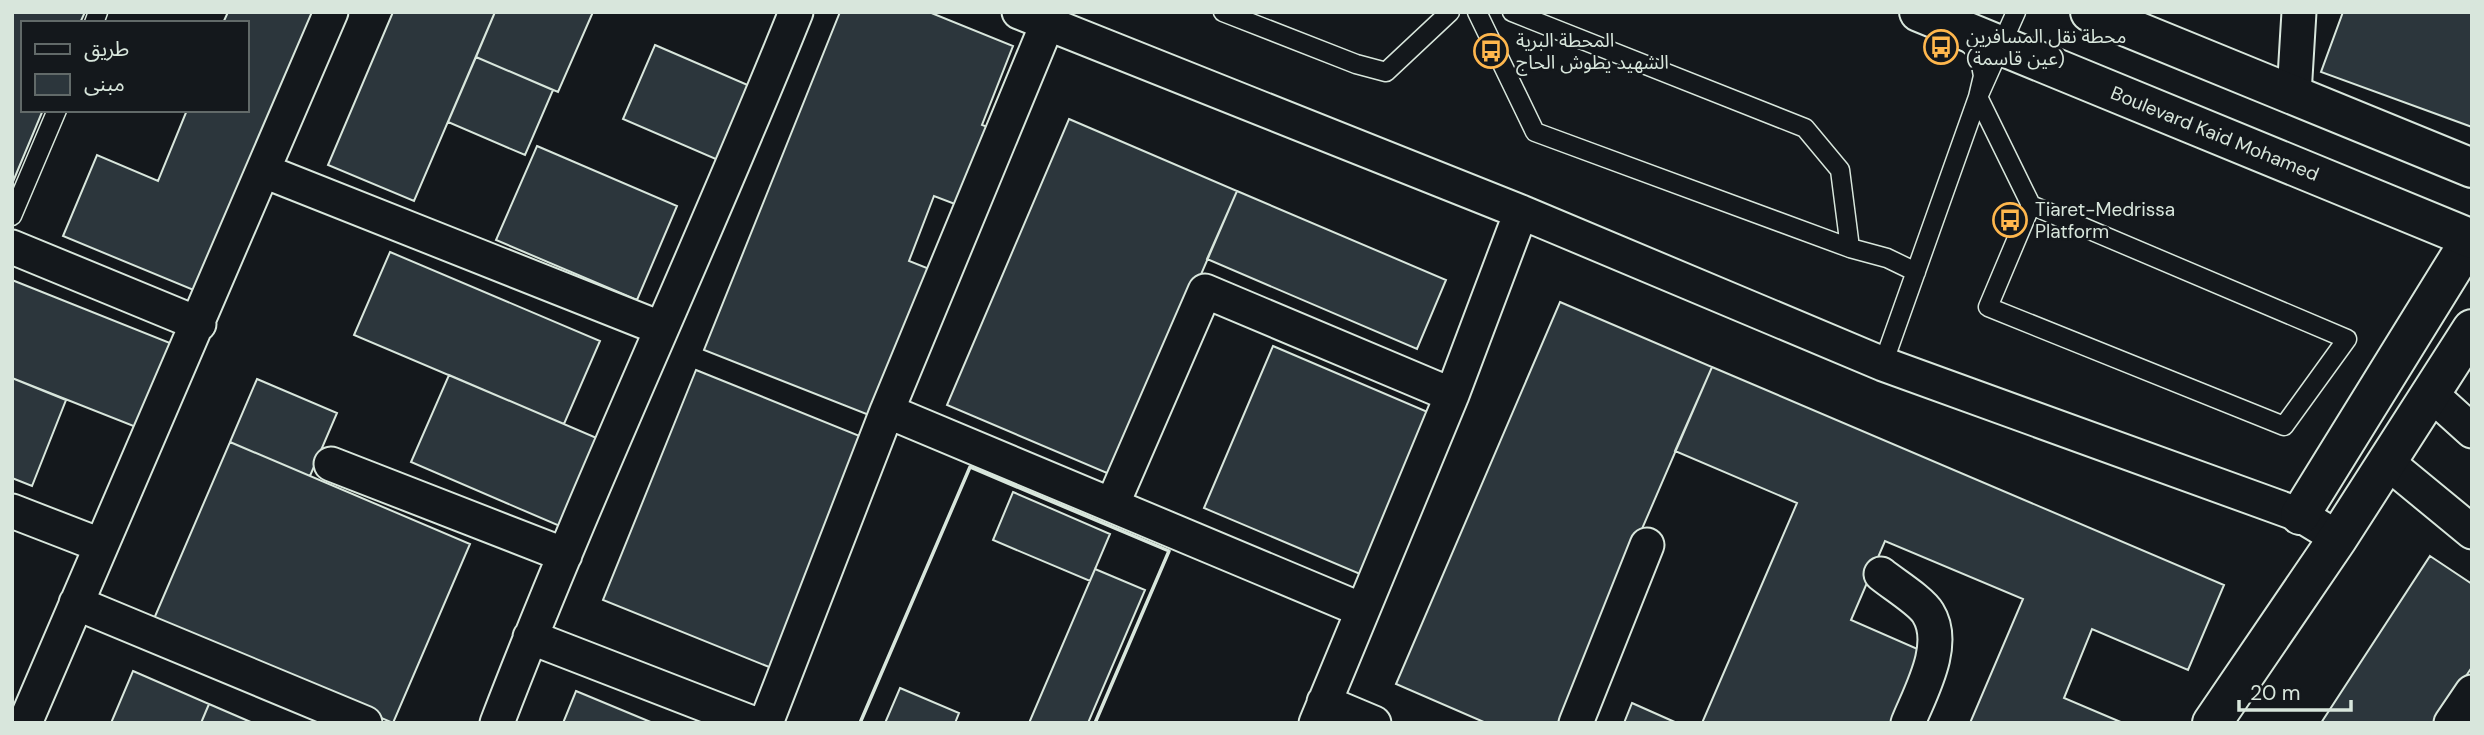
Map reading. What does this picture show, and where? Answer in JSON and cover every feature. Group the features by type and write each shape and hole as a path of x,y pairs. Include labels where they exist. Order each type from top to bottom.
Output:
{"main road":[{"path":"2090,12 2472,168"},
{"name":"Boulevard Kaid Mohamed","path":"1934,19 2009,29 2471,238"},
{"path":"2300,515 2471,238"},
{"path":"2212,723 2338,538 2472,329"}],"street":[{"path":"25,723 331,12"},
{"path":"497,723 530,637 660,328 744,143 796,12"},
{"path":"2294,94 2299,12"},
{"path":"766,723 887,411 1033,17 1521,212 1883,364 2300,515 2338,538"},
{"path":"264,171 660,328"},
{"path":"1374,723 1320,713 1452,394 1521,212"},
{"path":"12,247 199,324"},
{"path":"1112,505 1205,291 1452,394"},
{"path":"2431,394 2472,431"},
{"path":"887,411 1362,610"},
{"path":"2387,462 2472,532"},
{"path":"331,464 565,555"},
{"path":"12,511 100,545"},
{"path":"1576,723 1647,545"},
{"path":"1881,574 1928,613 1934,638 1931,668 1908,723"},
{"path":"76,603 365,723"},
{"path":"530,637 752,723"},
{"path":"2451,723 2472,692"}],"lane":[{"path":"1223,12 1356,64 1386,72 1450,12"},
{"path":"1477,12 1535,132 1850,248 1887,258 1916,272"},
{"path":"1512,12 1805,128 1840,170 1850,248"},
{"path":"1934,19 1979,54 1983,76 1976,103 2028,212 2347,339 2284,426 1988,307 2028,212"},
{"path":"1883,364 1976,103 2009,29"},
{"path":"12,216 56,112"}],"building":[{"path":"12,12 85,12 81,21 21,21 21,112 42,112 12,184"},
{"path":"228,12 326,12 208,296 63,236 97,155 158,181 186,112 248,112 248,21 224,21"},
{"path":"393,12 495,12 414,201 328,165"},
{"path":"495,12 593,12 558,92 476,57"},
{"path":"840,12 929,12 1013,46 982,125 999,131 968,209 934,196 909,261 932,270 874,417 704,350"},
{"path":"2343,12 2472,12 2472,127 2321,72"},
{"path":"655,45 750,86 718,160 623,119"},
{"path":"476,57 553,90 525,155 448,122"},
{"path":"1069,119 1237,191 1114,476 947,405"},
{"path":"537,146 677,206 637,300 496,240"},
{"path":"1237,191 1446,280 1417,349 1207,259"},
{"path":"390,252 600,341 564,424 354,335"},
{"path":"12,280 175,345 141,429 12,378"},
{"path":"1560,302 1712,367 1558,723 1486,723 1396,684"},
{"path":"1273,346 1430,413 1360,574 1204,508"},
{"path":"1712,367 2224,585 2188,670 2092,629 2064,698 2123,723 1970,723 2023,599 1885,541 1851,620 1929,654 1900,723 1702,723 1797,503 1675,451"},
{"path":"696,370 867,439 774,669 603,600"},
{"path":"449,375 599,439 562,527 411,462"},
{"path":"12,378 66,400 32,486 12,478"},
{"path":"257,379 337,413 310,476 230,442"},
{"path":"230,442 470,544 393,723 153,621"},
{"path":"1013,492 1110,534 1090,581 993,540"},
{"path":"2430,556 2472,584 2472,667 2435,723 2321,723"},
{"path":"1095,569 1145,590 1088,723 1029,723"},
{"path":"133,671 209,704 201,723 111,723"},
{"path":"900,688 959,713 955,723 885,723"},
{"path":"576,691 653,723 563,723"},
{"path":"1632,703 1677,723 1624,723"},
{"path":"209,704 253,723 201,723"}],"wall":[{"path":"860,723 970,467 1169,551 1095,723"}],"place":[{"name":"محطة نقل المسافرين (عين قاسمة)","path":"1941,47"},
{"name":"المحطة البرية الشهيد يطوش الحاج","path":"1491,51"},
{"name":"Tiaret-Medrissa Platform","path":"2010,220"}]}
